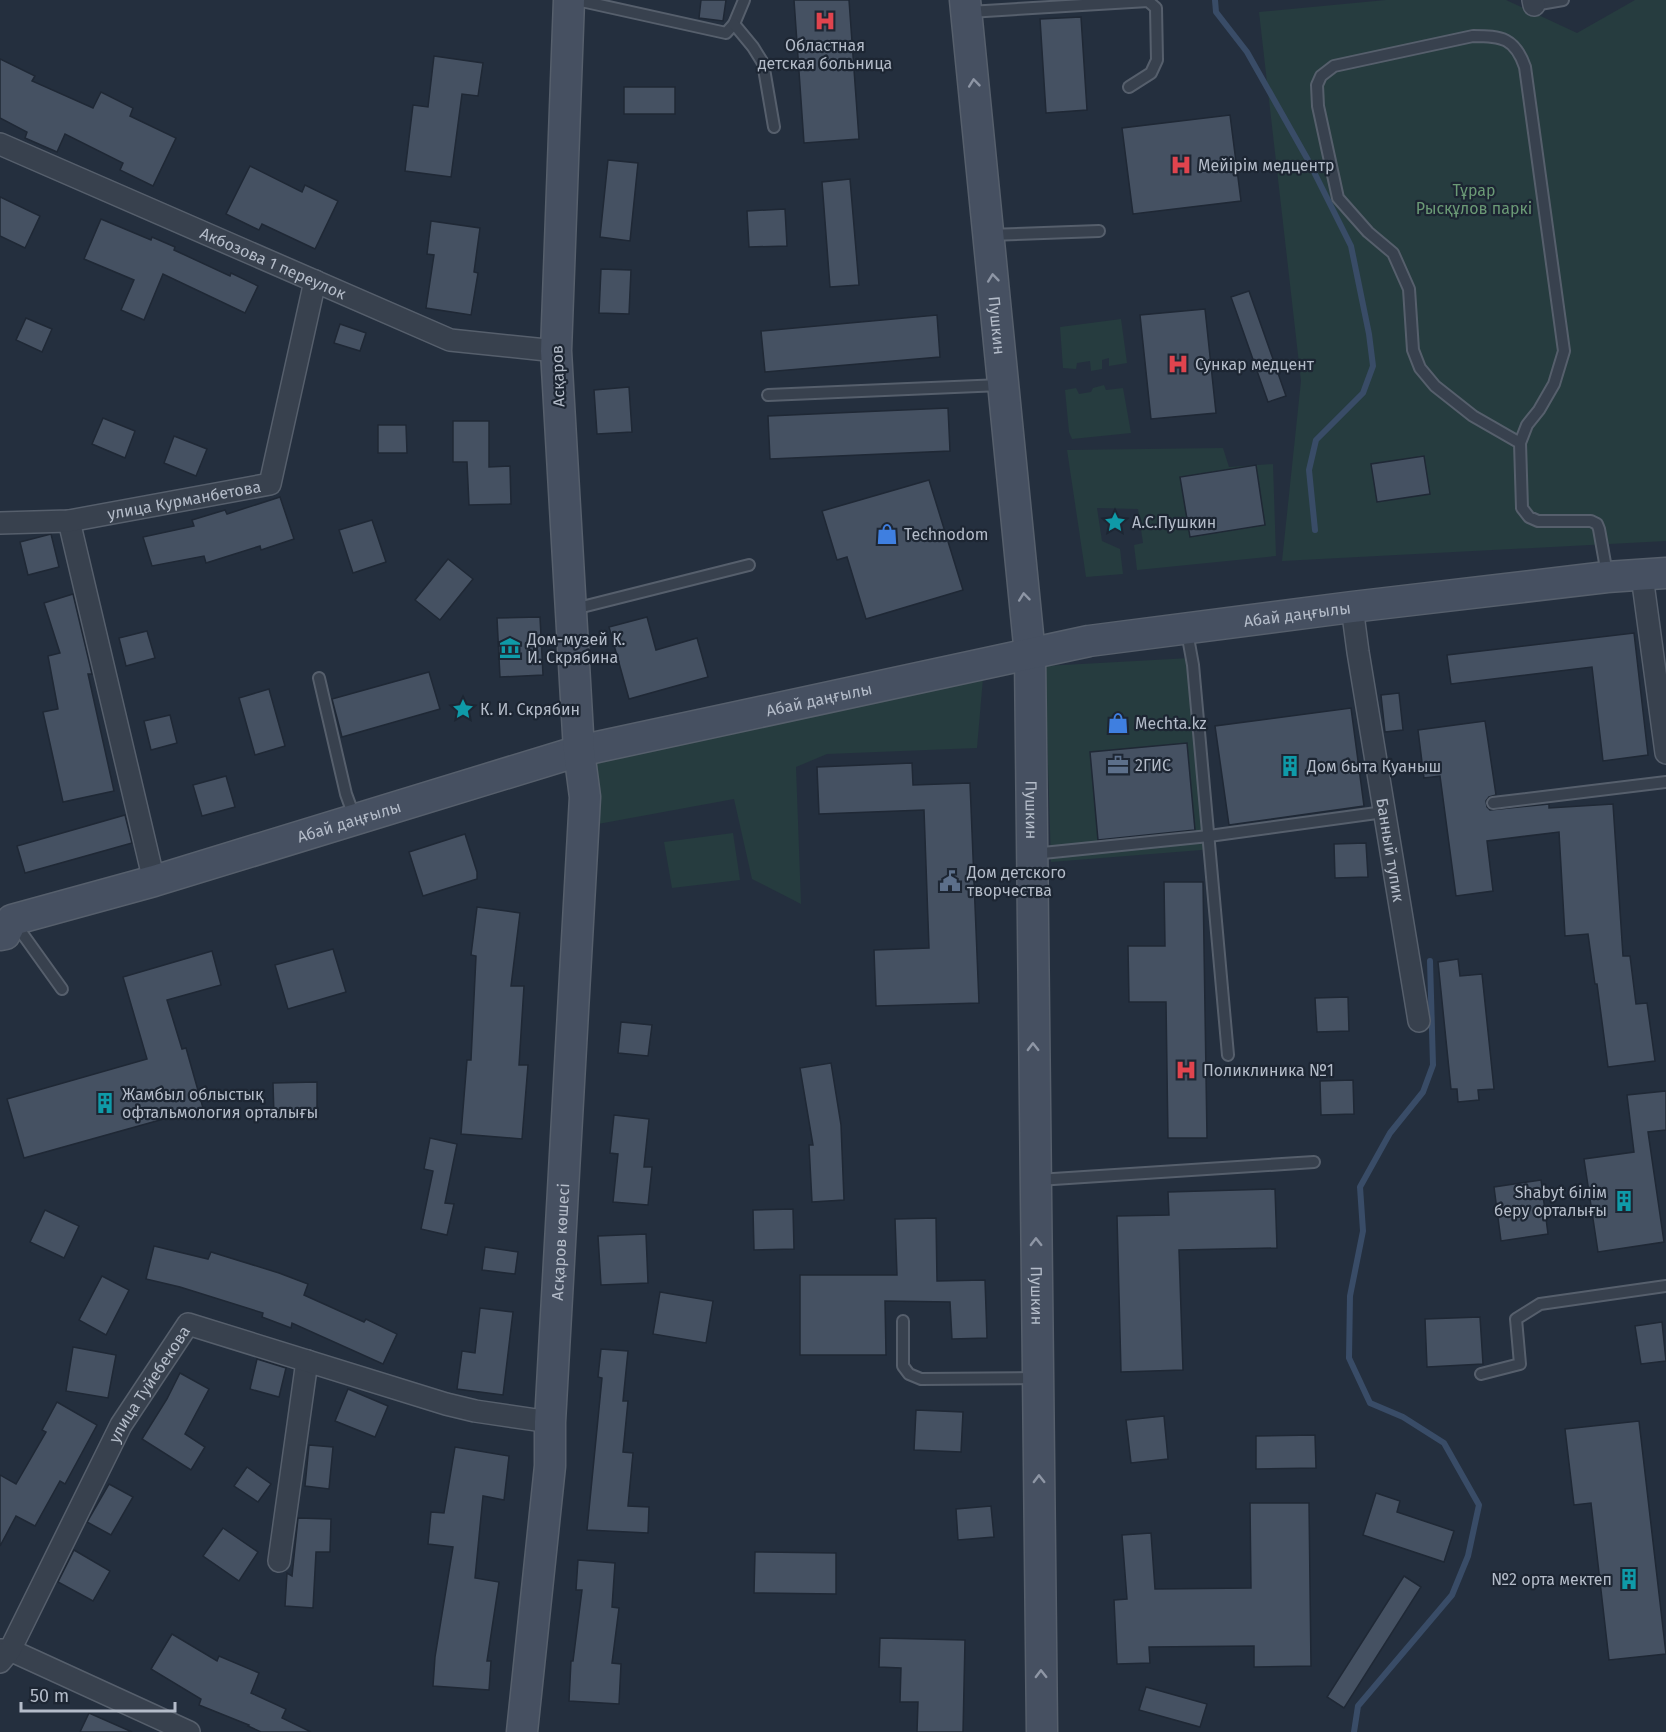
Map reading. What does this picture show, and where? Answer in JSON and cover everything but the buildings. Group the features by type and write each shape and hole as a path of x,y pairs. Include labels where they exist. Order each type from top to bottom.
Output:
{"main road":[{"name":"Асқаров","path":"569,0 556,351 579,751"},
{"name":"Пушкин","path":"966,6 1030,655 1042,1732"},
{"name":"Абай даңғылы","path":"4,933 154,881 579,751 1089,641 1352,607 1607,577 1654,574"},
{"name":"Асқаров көшесі","path":"522,1732 550,1466 550,1422 585,797 579,751"}],"street":[{"name":"Акбозова 1 переулок","path":"0,144 450,340 556,351"},
{"name":"улица Курманбетова","path":"0,523 69,521 270,484 315,281"},
{"path":"69,521 154,881"},
{"path":"1654,574 1666,753"},
{"name":"Банный тупик","path":"1352,607 1419,1021"},
{"name":"улица Туйебекова","path":"189,1732 3,1654 121,1425 188,1324 446,1404 475,1411 550,1422"},
{"path":"279,1561 307,1361"}],"lane":[{"path":"576,0 726,33 734,24 744,0"},
{"path":"1533,2 1563,0"},
{"path":"966,6 1148,1 1155,8 1157,60 1151,73 1129,87"},
{"path":"734,24 763,63 774,127"},
{"path":"1520,443 1473,416 1435,386 1420,368 1413,350 1409,289 1393,253 1368,232 1338,198 1318,106 1317,85 1321,76 1334,66 1473,36 1497,36 1519,50 1525,67 1564,351 1554,384 1527,425 1520,443 1522,508 1529,517 1538,521 1591,521 1597,524 1607,577"},
{"path":"988,235 1100,231"},
{"path":"768,395 1003,384"},
{"path":"571,610 749,566"},
{"path":"1186,628 1193,665 1228,1055"},
{"path":"319,678 346,794 355,820"},
{"path":"1493,803 1666,782"},
{"path":"1031,854 1209,836 1384,812"},
{"path":"4,933 62,989"},
{"path":"1035,1180 1314,1162"},
{"path":"1481,1374 1520,1364 1516,1319 1540,1304 1666,1286"},
{"path":"903,1322 903,1366 909,1374 921,1379 1037,1378"}],"green space":[{"name":"Тұрар Рысқұлов паркі","path":"1386,0 1506,0 1577,33 1635,0 1666,0 1666,541 1282,561 1301,381 1259,12"},
{"path":"1121,319 1127,363 1109,366 1109,358 1102,360 1102,369 1091,371 1090,361 1077,363 1076,369 1063,368 1060,327"},
{"path":"1104,385 1106,390 1123,388 1131,433 1072,439 1069,432 1065,390 1076,388 1079,394 1091,392 1093,388"},
{"path":"1223,448 1229,467 1273,464 1276,556 1137,570 1134,545 1143,543 1138,509 1097,508 1102,541 1120,549 1123,574 1086,577 1067,450"},
{"path":"1190,658 1214,849 1051,862 1045,666"},
{"path":"983,678 977,748 827,754 796,767 801,904 752,879 734,799 598,824 582,737"},
{"path":"733,833 740,880 672,888 664,842"}],"waterway":[{"path":"1215,0 1216,12 1247,52 1308,160 1351,246 1369,334 1373,366 1363,393 1316,440 1309,470 1315,530"},
{"path":"1354,1732 1358,1706 1452,1595 1468,1556 1479,1505 1444,1443 1403,1417 1370,1403 1349,1358 1350,1296 1363,1231 1360,1187 1390,1133 1423,1092 1433,1065 1430,961"}],"place":[{"name":"Областная детская больница","path":"825,21"},
{"name":"Мейірім медцентр","path":"1181,165"},
{"name":"Сункар медцент","path":"1178,364"},
{"name":"А.С.Пушкин","path":"1115,522"},
{"name":"Technodom","path":"887,534"},
{"name":"Дом-музей К. И. Скрябина","path":"510,648"},
{"name":"К. И. Скрябин","path":"463,709"},
{"name":"Mechta.kz","path":"1118,723"},
{"name":"2ГИС","path":"1118,765"},
{"name":"Дом быта Куаныш","path":"1290,766"},
{"name":"Дом детского творчества","path":"950,881"},
{"name":"Поликлиника №1","path":"1186,1070"},
{"name":"Жамбыл облыстық офтальмология орталығы","path":"105,1103"},
{"name":"Shabyt білім беру орталығы","path":"1624,1201"},
{"name":"№2 орта мектеп","path":"1629,1579"}]}
